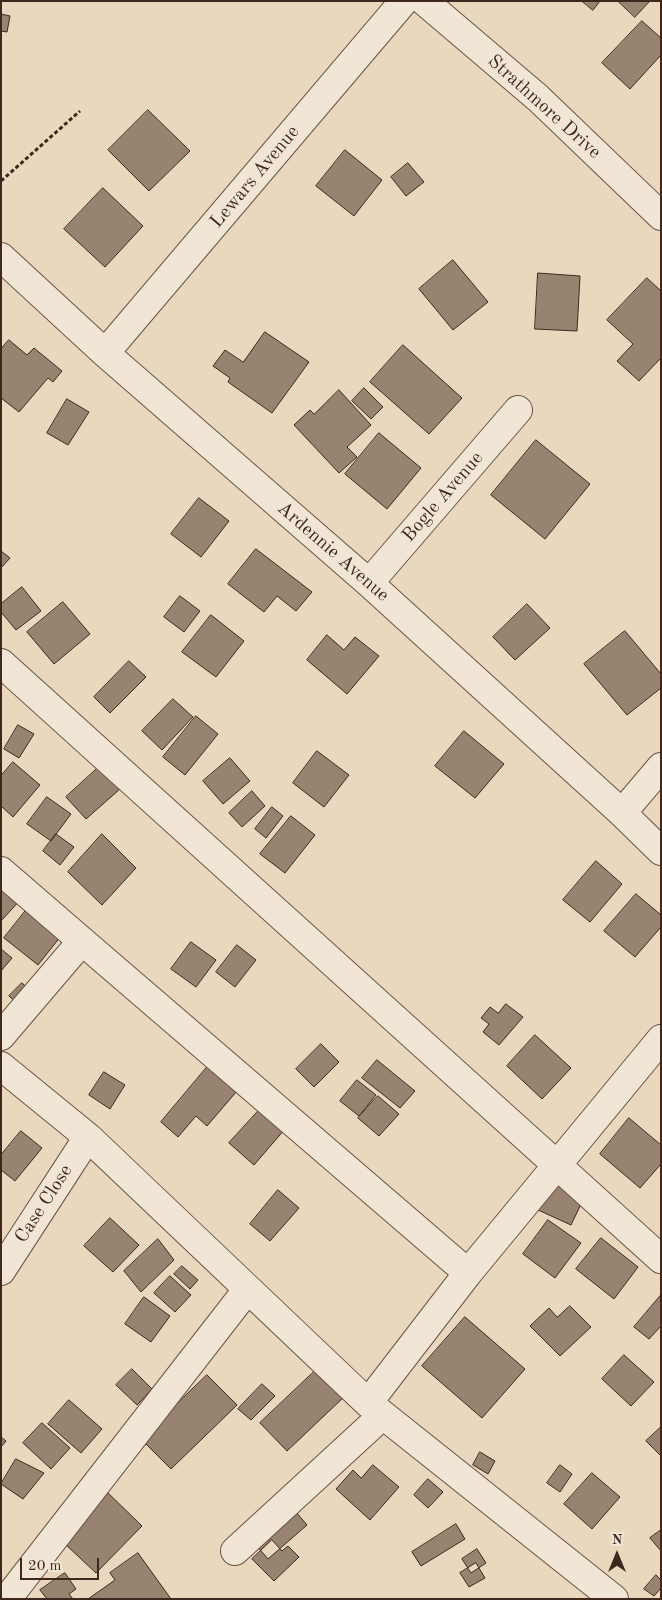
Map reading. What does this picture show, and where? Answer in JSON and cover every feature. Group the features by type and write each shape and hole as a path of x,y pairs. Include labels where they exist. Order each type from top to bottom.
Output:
{"street":[{"name":"Lewars Avenue","path":"105,354 404,1"},
{"name":"Strathmore Drive","path":"424,1 538,98 661,216"},
{"name":"Ardennie Avenue","path":"1,257 105,354 369,583 622,813 661,851"},
{"name":"Bogle Avenue","path":"369,583 518,410"},
{"path":"1,664 661,1259"},
{"path":"622,813 661,767"},
{"path":"1,870 82,942 468,1273"},
{"path":"1,1036 82,942"},
{"path":"235,1551 375,1409 468,1273 661,1040"},
{"path":"1,1066 88,1137 375,1409 614,1599"},
{"name":"Case Close","path":"1,1271 88,1137"},
{"path":"7,1599 248,1290"}],"path":[{"path":"1,181 80,111"}],"building":[{"path":"582,1 600,1 593,10"},
{"path":"618,1 650,1 635,17"},
{"path":"1,14 10,16 7,32 1,31"},
{"path":"642,21 661,38 661,55 630,89 602,63"},
{"path":"148,110 190,151 149,191 108,150"},
{"path":"345,150 382,180 354,216 316,186"},
{"path":"408,163 424,182 406,196 391,177"},
{"path":"103,188 143,226 105,267 64,229"},
{"path":"453,260 488,302 453,330 419,289"},
{"path":"538,273 580,276 577,331 535,329"},
{"path":"647,278 661,291 661,358 639,381 617,361 633,344 607,320"},
{"path":"265,332 309,362 272,413 228,382 230,378 213,366 225,350 243,362"},
{"path":"9,340 27,355 34,348 62,371 53,382 48,378 19,412 1,398 1,349"},
{"path":"403,345 462,398 429,434 370,382"},
{"path":"364,388 383,407 371,419 352,401"},
{"path":"339,390 371,425 347,447 357,457 339,473 294,425 310,410 314,414"},
{"path":"67,399 89,412 68,445 47,433"},
{"path":"379,433 421,468 387,509 345,474"},
{"path":"536,440 590,484 545,539 491,495"},
{"path":"199,498 229,521 201,557 171,534"},
{"path":"256,549 312,592 296,611 277,596 264,612 228,584"},
{"path":"1,551 10,558 1,568"},
{"path":"22,587 41,611 16,630 1,612 1,604"},
{"path":"180,596 200,611 184,632 164,617"},
{"path":"63,602 90,634 54,664 27,632"},
{"path":"527,604 550,628 515,660 493,637"},
{"path":"211,615 244,641 216,677 182,652"},
{"path":"625,631 661,674 661,688 627,715 584,664"},
{"path":"327,635 344,650 355,637 379,656 347,694 307,660"},
{"path":"129,661 146,677 110,713 94,697"},
{"path":"173,699 193,717 162,750 142,731"},
{"path":"196,716 218,734 185,775 163,757"},
{"path":"18,725 34,734 19,758 4,749"},
{"path":"464,731 504,764 475,798 435,766"},
{"path":"317,751 349,775 324,807 293,783"},
{"path":"230,758 250,781 223,804 203,781"},
{"path":"13,762 40,785 13,817 1,806 1,776"},
{"path":"100,766 120,789 86,819 66,797"},
{"path":"252,791 265,806 242,827 229,813"},
{"path":"47,797 71,814 51,841 27,824"},
{"path":"272,807 283,816 266,838 255,829"},
{"path":"291,816 315,835 285,873 260,854"},
{"path":"56,834 74,847 60,865 43,851"},
{"path":"102,834 136,868 102,905 68,872"},
{"path":"596,861 622,884 590,922 563,900"},
{"path":"7,884 22,898 1,921 1,890"},
{"path":"636,894 661,915 661,927 635,957 604,931"},
{"path":"27,909 61,936 38,965 4,938"},
{"path":"191,942 216,960 196,987 171,969"},
{"path":"237,945 256,960 235,987 216,972"},
{"path":"1,949 12,958 1,971"},
{"path":"22,983 32,992 19,1005 9,996"},
{"path":"506,1004 523,1017 499,1045 483,1032 489,1024 481,1018 490,1007 498,1013"},
{"path":"535,1035 571,1068 542,1099 507,1066"},
{"path":"321,1044 339,1062 314,1087 296,1069"},
{"path":"377,1060 415,1091 400,1108 362,1078"},
{"path":"208,1066 237,1091 207,1126 196,1116 178,1137 161,1122"},
{"path":"104,1072 125,1085 110,1109 89,1095"},
{"path":"357,1080 376,1095 359,1116 340,1101"},
{"path":"378,1096 399,1114 379,1136 358,1118"},
{"path":"261,1108 285,1129 254,1165 229,1143"},
{"path":"629,1118 661,1145 661,1164 640,1188 600,1154"},
{"path":"21,1131 42,1148 15,1181 1,1170 1,1155"},
{"path":"558,1183 582,1202 571,1225 536,1209"},
{"path":"278,1190 299,1208 270,1241 250,1224"},
{"path":"110,1218 139,1245 113,1272 84,1246"},
{"path":"548,1220 581,1243 555,1278 523,1254"},
{"path":"601,1238 638,1267 614,1299 576,1269"},
{"path":"158,1239 174,1260 141,1292 124,1271"},
{"path":"182,1266 198,1280 190,1289 174,1274"},
{"path":"170,1276 191,1295 175,1312 154,1293"},
{"path":"661,1295 661,1326 649,1339 634,1327"},
{"path":"144,1297 170,1316 151,1342 125,1324"},
{"path":"570,1306 591,1327 560,1356 530,1326 549,1308 557,1317"},
{"path":"465,1317 525,1369 482,1418 422,1366"},
{"path":"624,1355 654,1382 631,1406 602,1379"},
{"path":"132,1369 152,1389 137,1405 116,1385"},
{"path":"317,1369 344,1397 287,1451 260,1423"},
{"path":"207,1375 237,1405 171,1469 141,1439"},
{"path":"262,1384 275,1396 251,1420 238,1409"},
{"path":"69,1400 102,1429 81,1453 48,1424"},
{"path":"42,1423 70,1448 51,1469 23,1443"},
{"path":"661,1427 661,1456 646,1441"},
{"path":"1,1437 6,1441 1,1447"},
{"path":"480,1452 495,1461 488,1474 473,1465"},
{"path":"16,1459 44,1473 23,1499 1,1484"},
{"path":"373,1465 399,1487 370,1520 336,1489 353,1470 361,1478"},
{"path":"560,1465 572,1474 560,1492 547,1483"},
{"path":"592,1473 620,1497 592,1529 564,1504"},
{"path":"428,1479 443,1492 428,1508 414,1495"},
{"path":"105,1490 142,1526 96,1573 64,1543 86,1521 80,1516"},
{"path":"290,1505 307,1525 268,1559 251,1539"},
{"path":"456,1524 465,1539 421,1566 412,1552"},
{"path":"661,1530 661,1551 650,1538"},
{"path":"272,1540 282,1551 288,1546 299,1557 274,1581 252,1559"},
{"path":"477,1549 486,1563 471,1573 462,1559"},
{"path":"138,1553 171,1599 88,1599 115,1580 110,1573"},
{"path":"476,1563 485,1578 469,1587 460,1573"},
{"path":"65,1573 76,1589 69,1594 73,1599 47,1599 40,1590"},
{"path":"656,1575 661,1580 661,1588 654,1596 644,1589"}]}
